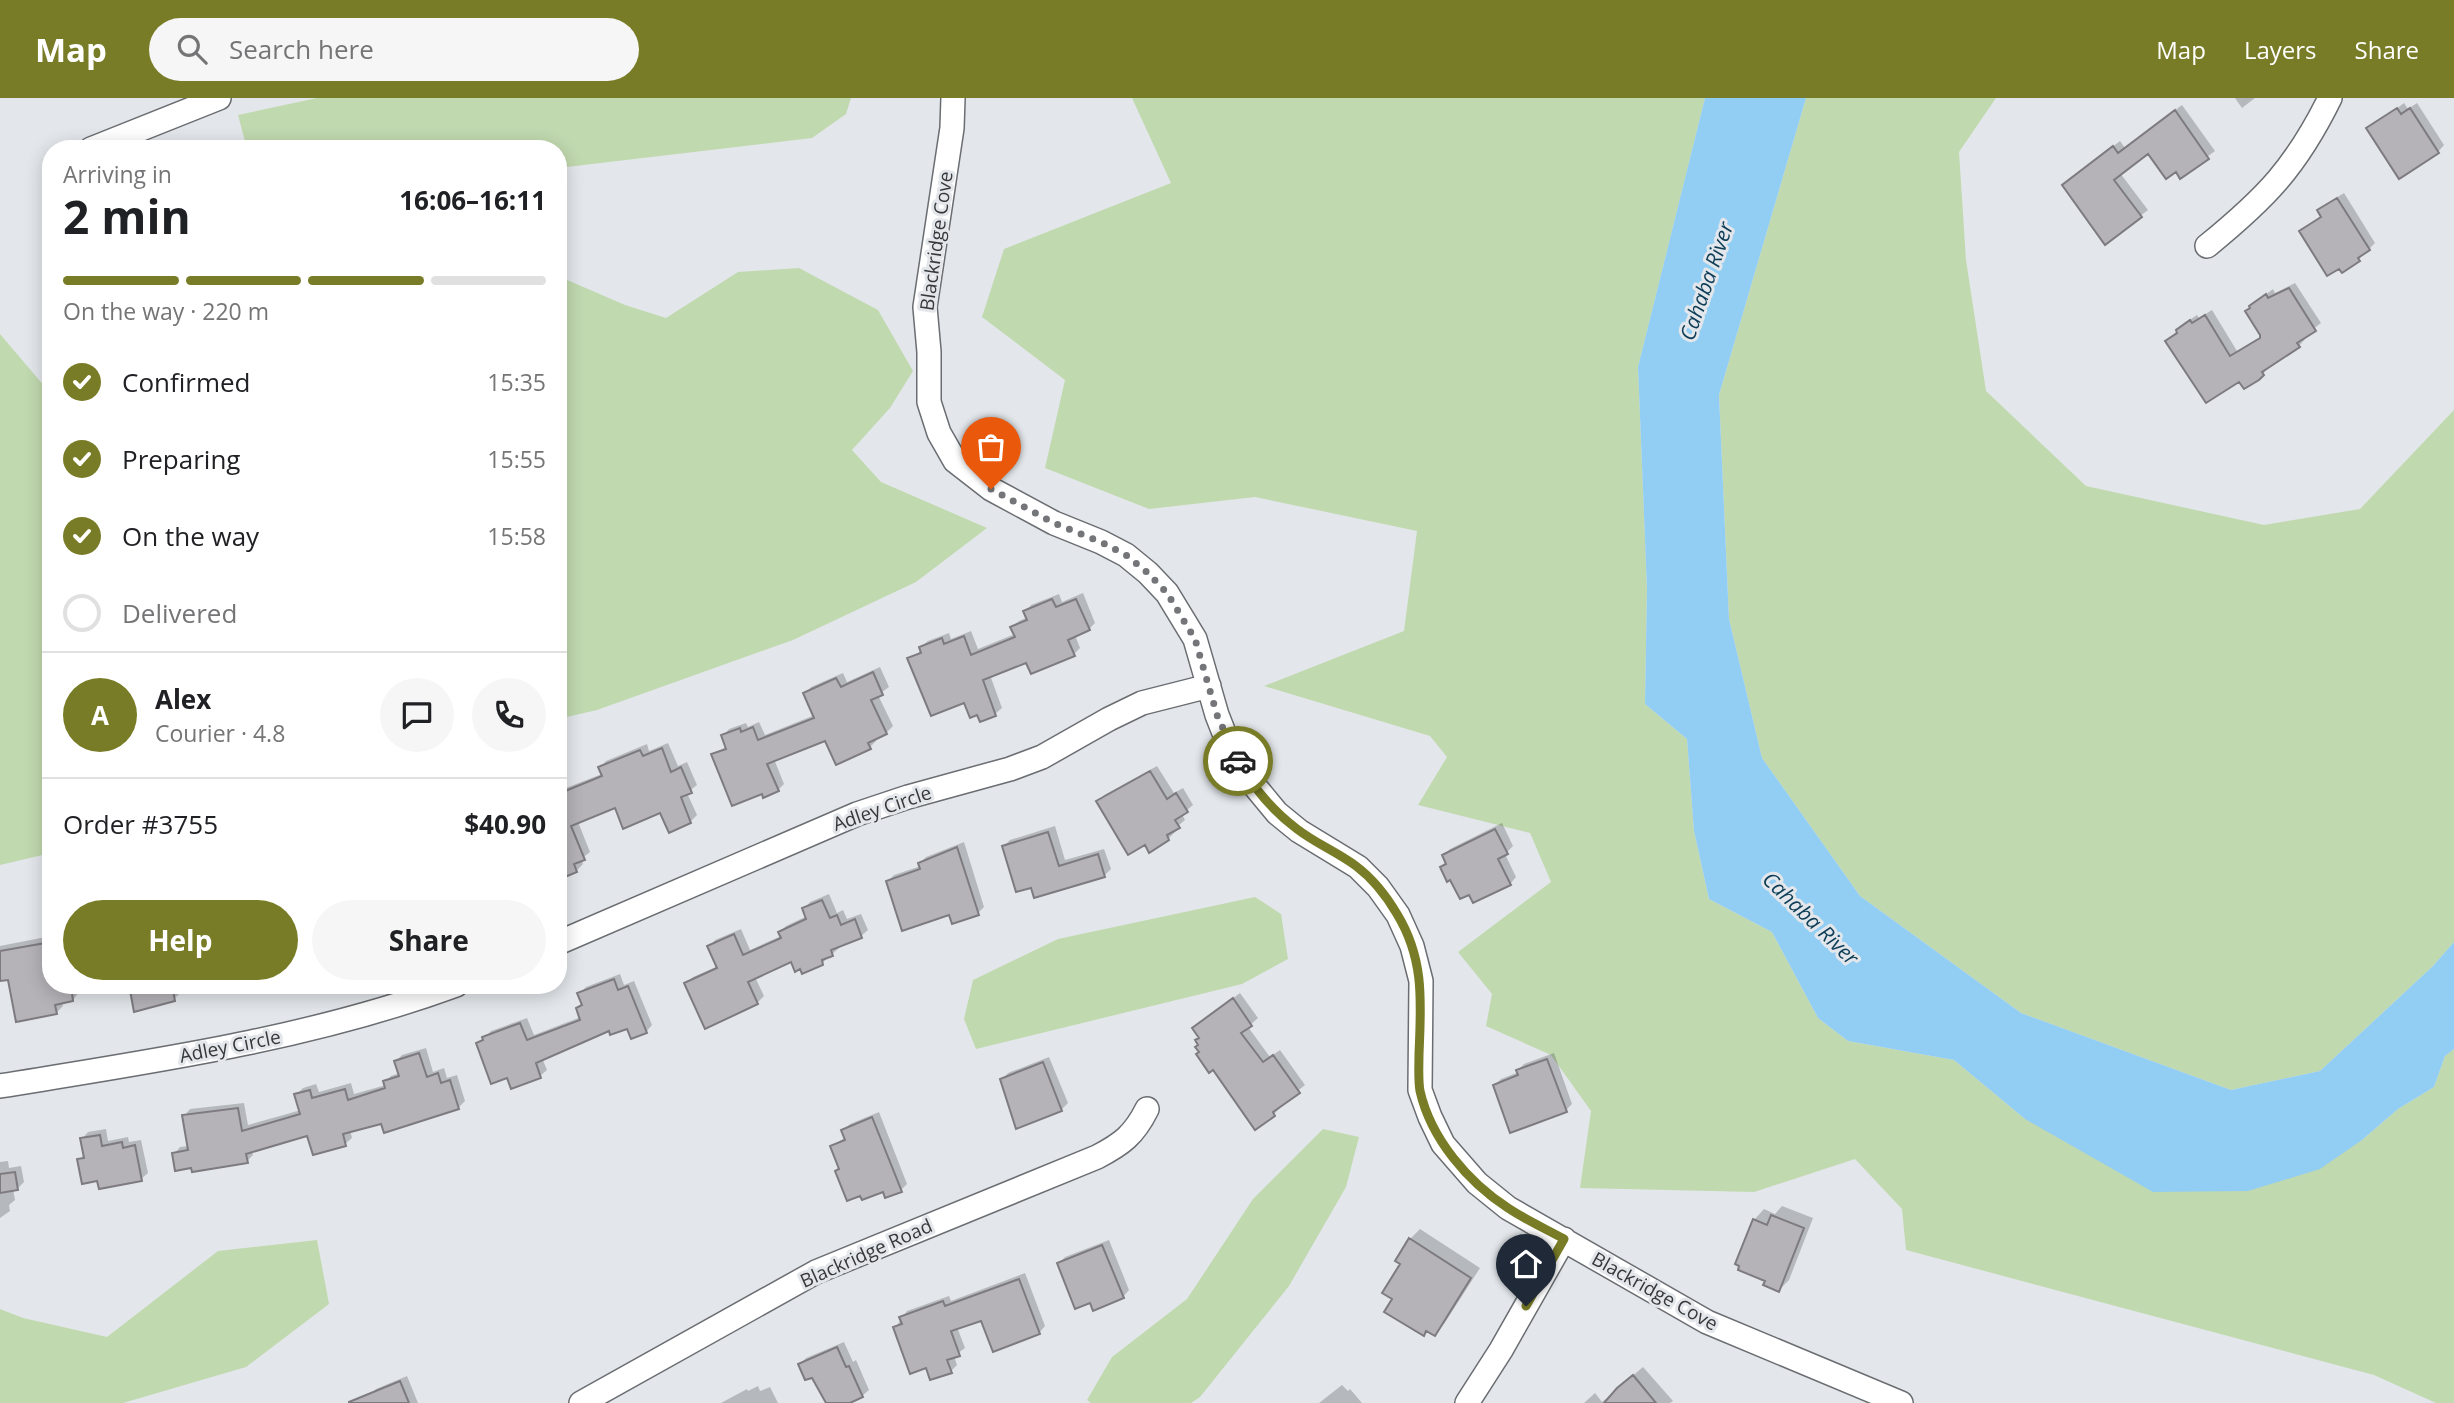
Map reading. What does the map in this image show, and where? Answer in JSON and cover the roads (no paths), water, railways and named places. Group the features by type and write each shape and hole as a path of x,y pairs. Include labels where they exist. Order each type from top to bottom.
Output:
{"street":[{"path":"109,140 219,98"},
{"name":"Blackridge Cove","path":"953,98 952,128 925,307 929,352 929,402 939,433 955,461 991,489 1054,523 1110,546 1148,573 1167,593 1195,639 1217,715 1228,743 1248,778 1270,804 1299,831 1358,867 1378,887 1398,915 1412,946 1421,981 1420,1090 1443,1144 1477,1183 1508,1208 1707,1322 1900,1403"},
{"path":"2207,246 2279,181 2314,132 2330,98"},
{"name":"Adley Circle","path":"567,939 856,814 1010,769 1042,757 1142,703 1209,686"},
{"name":"Adley Circle","path":"0,1087 270,1039 353,1019 429,994"},
{"name":"Blackridge Road","path":"581,1403 816,1272 1097,1157 1122,1143 1139,1126 1147,1109"},
{"path":"1466,1403 1564,1239"}],"water":[{"name":"Cahaba River","path":"1705,98 1806,98 1719,395 1729,619 1762,758 1860,896 2021,1013 2231,1090 2320,1071 2433,966 2454,942 2454,1049 2445,1056 2434,1087 2398,1109 2362,1140 2320,1169 2248,1191 2153,1192 2025,1119 1954,1060 1848,1041 1818,1018 1772,932 1709,899 1694,831 1687,739 1645,704 1647,589 1638,367"}]}
